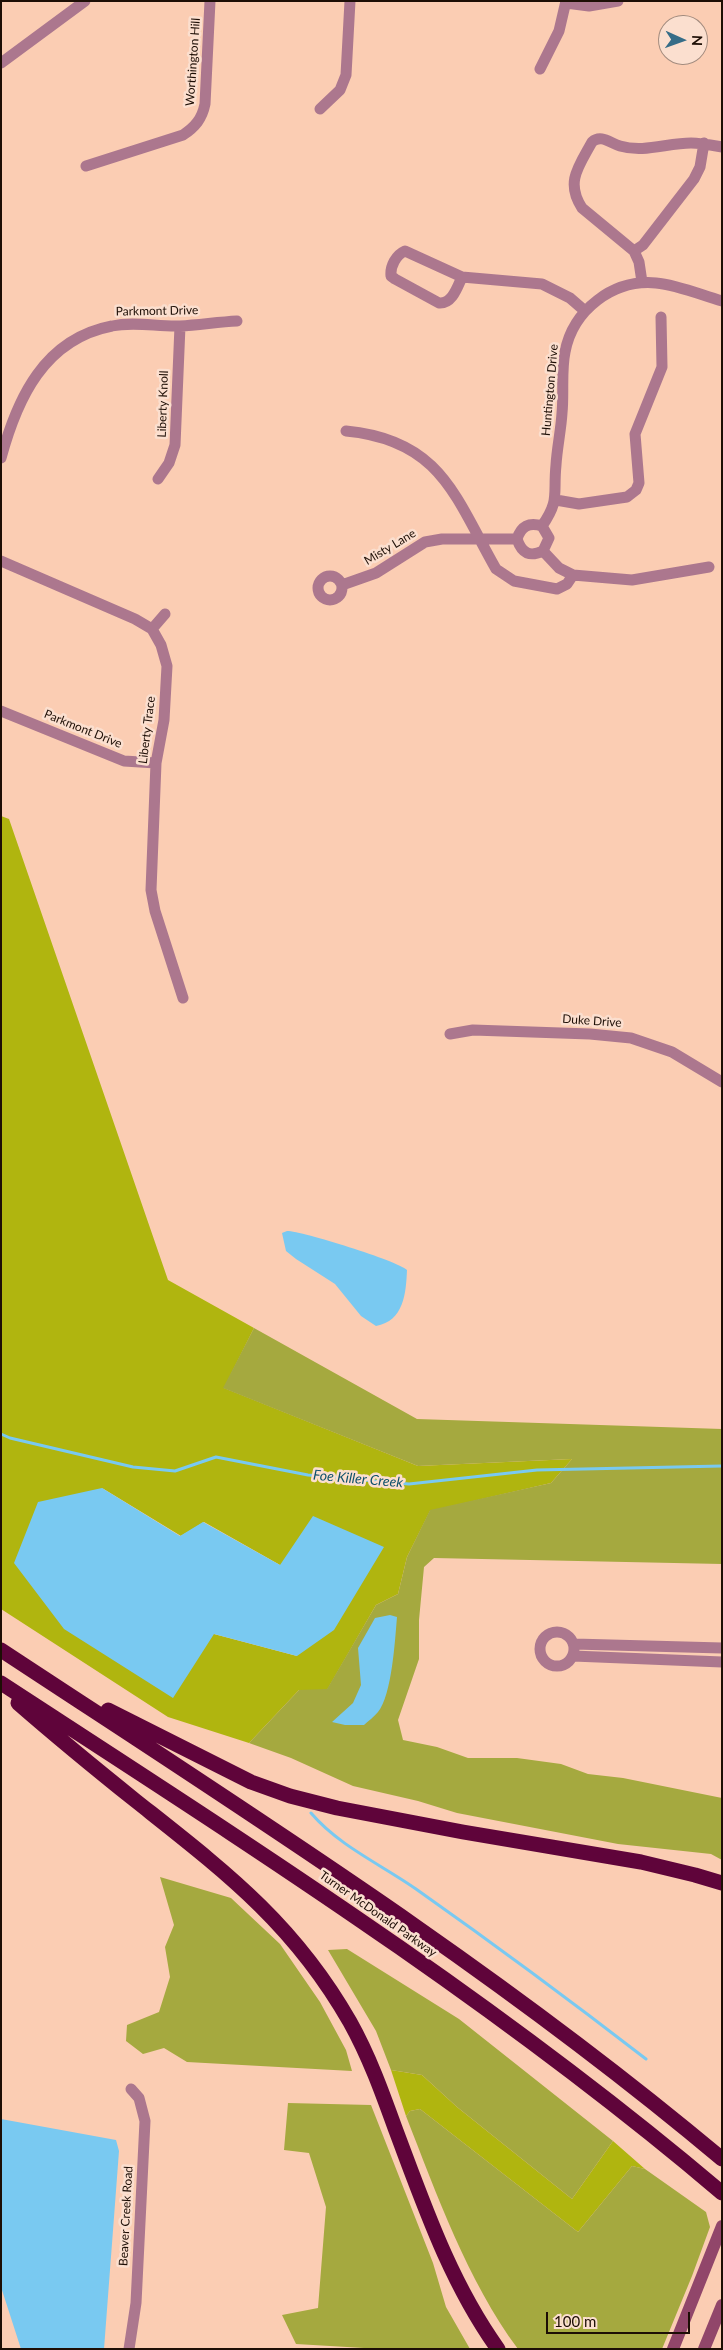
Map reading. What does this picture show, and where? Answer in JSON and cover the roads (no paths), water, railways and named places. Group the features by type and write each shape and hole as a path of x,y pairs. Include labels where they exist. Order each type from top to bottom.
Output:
{"highway":[{"name":"Turner McDonald Parkway","path":"1,1650 303,1848 411,1922 575,2042 722,2159"},
{"path":"50,1682 251,1782 290,1796 329,1806 463,1832 659,1865 722,1883"},
{"name":"Turner McDonald Parkway","path":"1,1683 282,1866 402,1948 497,2017 722,2193"},
{"path":"1,1688 77,1755 234,1879 270,1913 302,1950 328,1986 360,2040 445,2258 464,2295 498,2349"}],"main road":[{"path":"673,2349 722,2226"},
{"path":"704,2349 722,2306"}],"street":[{"path":"1,63 85,1"},
{"name":"Worthington Hill","path":"86,166 183,136 195,126 203,113 205,104 210,1"},
{"path":"320,109 340,90 346,75 350,1"},
{"path":"540,69 559,31 566,2 589,6 618,1"},
{"path":"642,282 639,262 634,251 582,208 578,202 574,175 592,142 601,138 620,146 638,149 690,143 704,143 722,147"},
{"path":"634,251 643,245 694,180 700,167 704,143"},
{"path":"462,277 450,300 445,303 439,303 395,279 391,276 390,269 400,253 405,251 462,277 542,284 570,298 585,311"},
{"name":"Huntington Drive","path":"542,526 553,511 556,500 556,466 562,412 564,355 572,331 585,311 610,292 642,282 669,285 722,302"},
{"path":"556,500 579,504 627,497 636,490 639,483 635,434 662,367 661,317"},
{"name":"Parkmont Drive","path":"1,458 4,440 32,378 46,363 73,341 92,331 113,325 180,326 237,320"},
{"name":"Liberty Knoll","path":"158,479 169,464 174,446 180,326"},
{"path":"346,431 369,433 388,438 426,459 452,487 496,569 514,582 557,589 568,584 573,575"},
{"path":"534,523 542,526 549,538 548,546 543,551 534,555 526,554 520,548 517,540 519,531 526,525 534,523"},
{"name":"Misty Lane","path":"342,585 376,573 425,542 442,539 517,540"},
{"path":"543,551 559,568 573,575 632,580 709,567"},
{"path":"1,561 134,619 152,629 165,614"},
{"name":"Liberty Trace","path":"152,629 161,645 167,666 164,720 156,763 151,890 155,911 182,998"},
{"name":"Parkmont Drive","path":"1,711 124,761 156,763"},
{"name":"Duke Drive","path":"450,1034 473,1030 590,1034 631,1038 672,1052 722,1082"},
{"path":"574,1644 573,1656 569,1662 557,1667 545,1662 540,1651 542,1641 551,1633 564,1634 574,1644 722,1648"},
{"path":"573,1656 722,1662"},
{"name":"Beaver Creek Road","path":"130,2348 136,2303 145,2122 138,2098 131,2089"}],"water":[{"path":"287,1231 349,1247 387,1260 407,1270 406,1288 402,1305 398,1312 393,1318 376,1326 361,1316 335,1284 286,1251 282,1233"},
{"path":"102,1488 180,1536 203,1522 280,1565 313,1516 384,1547 334,1630 297,1656 214,1634 173,1698 64,1629 14,1563 38,1502"},
{"path":"390,1615 397,1617 390,1681 383,1704 376,1714 364,1725 345,1725 332,1722 353,1703 361,1685 358,1648 375,1618"},
{"path":"1,2119 116,2140 119,2151 104,2349 21,2349 1,2287"}],"waterway":[{"name":"Foe Killer Creek","path":"1,1434 10,1438 133,1467 175,1471 216,1457 308,1475 409,1484 537,1470 722,1466"},
{"path":"311,1813 334,1835 445,1910 646,2059"}]}
